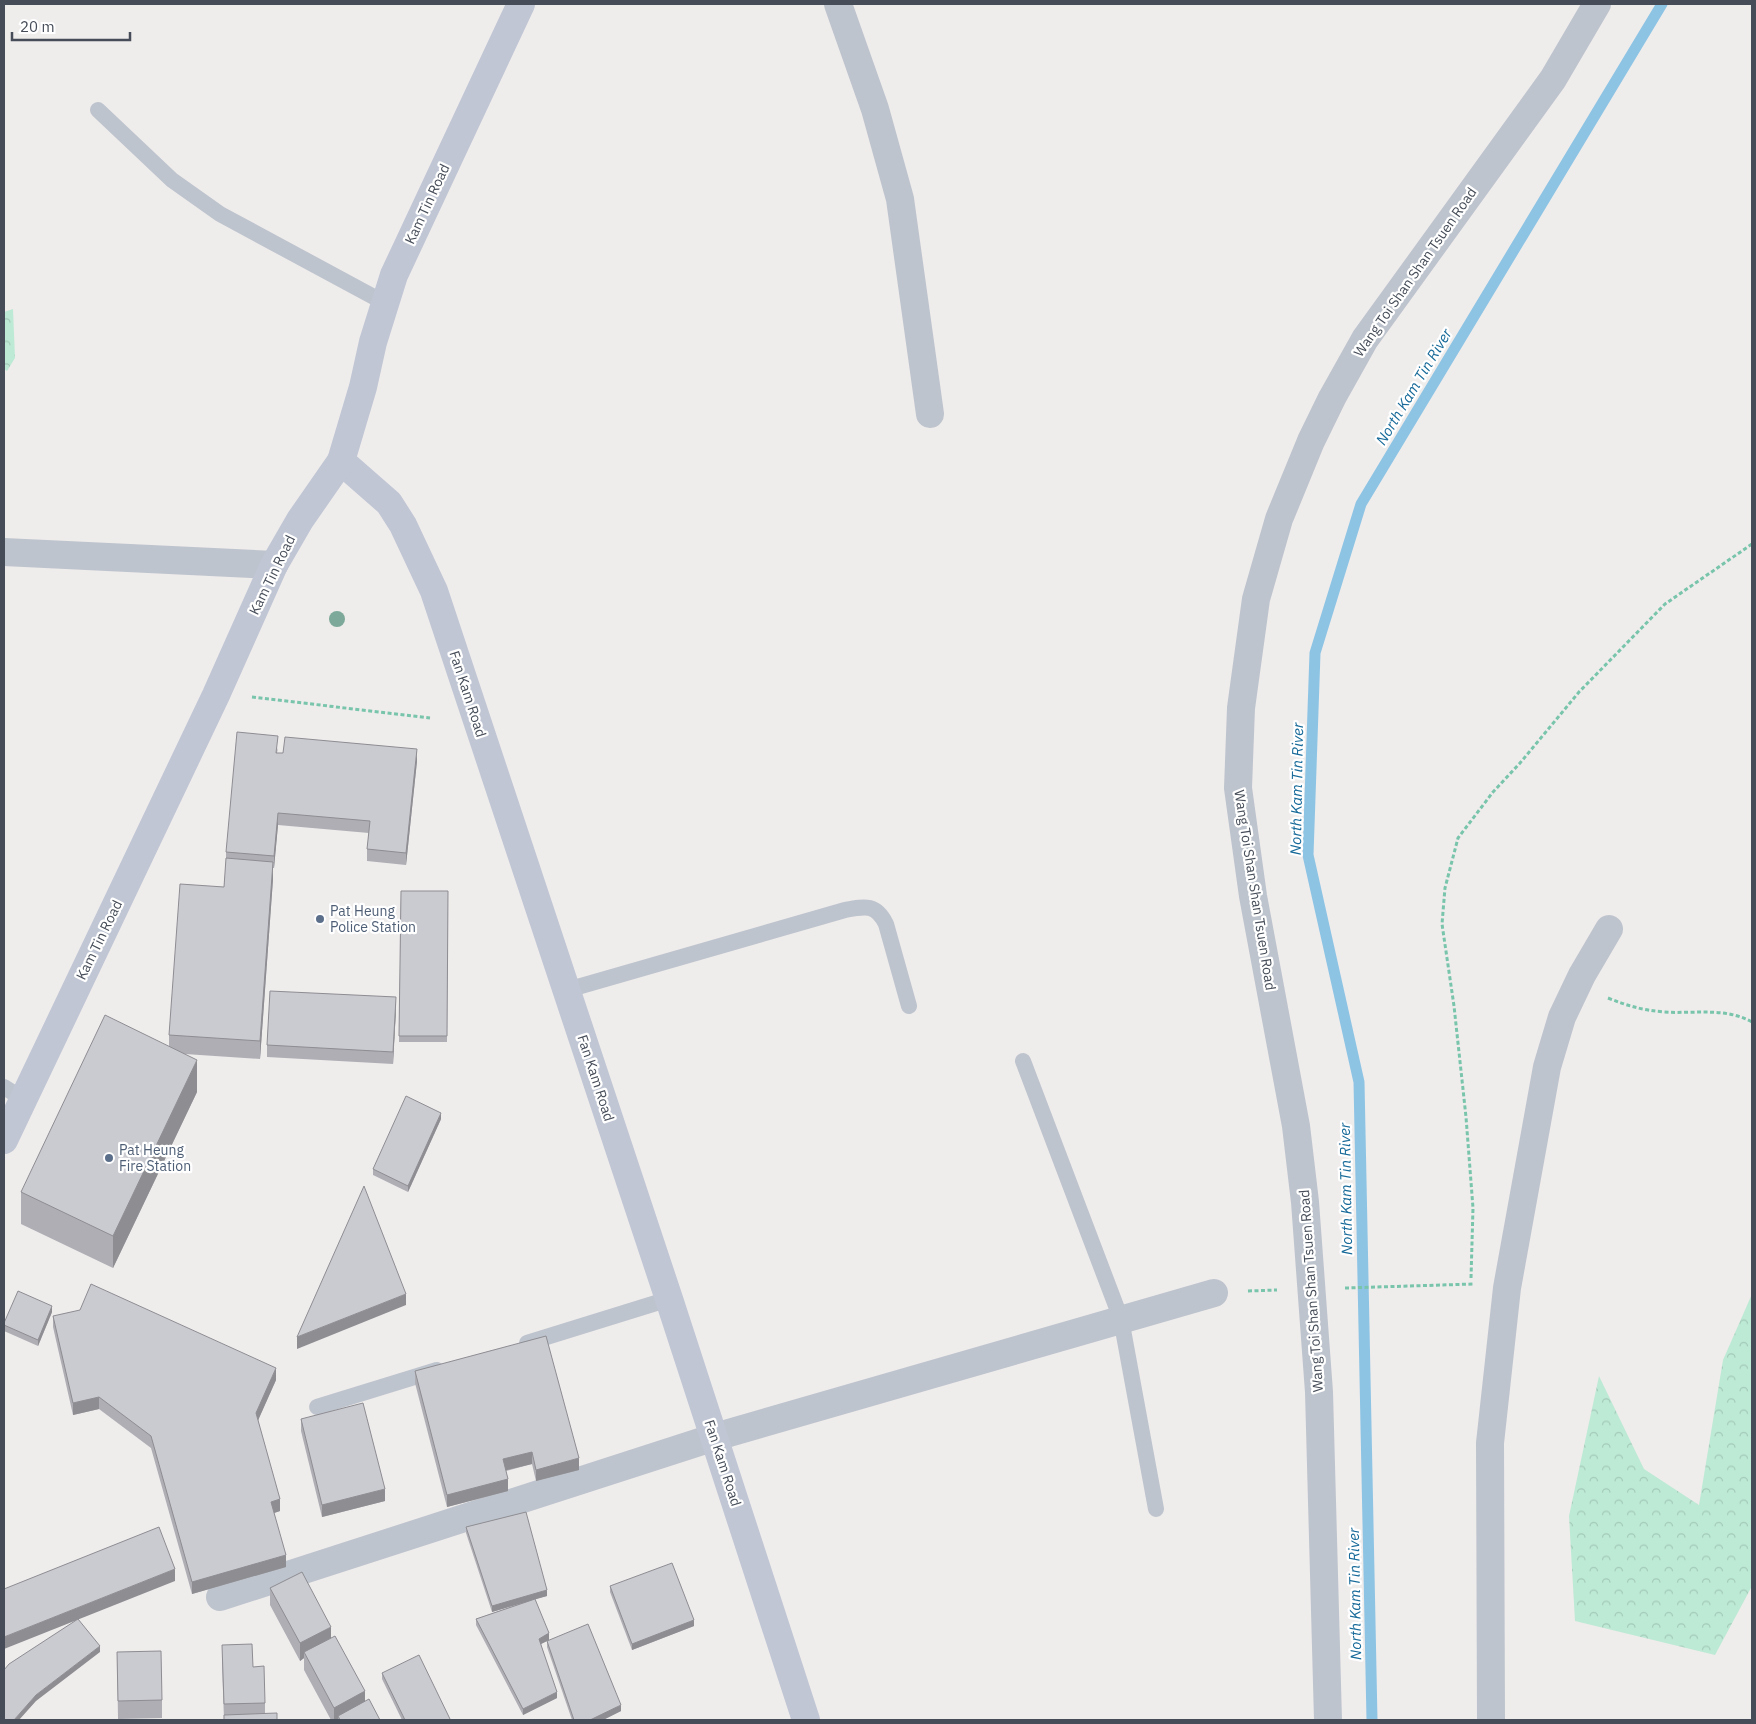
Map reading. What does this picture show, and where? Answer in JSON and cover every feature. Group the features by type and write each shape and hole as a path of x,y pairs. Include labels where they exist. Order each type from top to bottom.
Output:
{"main road":[{"name":"Kam Tin Road","path":"4,1140 13,1093 216,696 274,564 300,520 341,462 394,275 521,4"},
{"name":"Fan Kam Road","path":"341,462 389,503 403,525 431,584 715,1438 806,1720"}],"street":[{"path":"838,4 875,109 900,199 930,414"},
{"name":"Wang Toi Shan Shan Tsuen Road","path":"1328,1720 1319,1392 1305,1202 1296,1126 1253,896 1238,788 1241,708 1256,599 1279,519 1311,441 1332,398 1365,339 1553,79 1597,4"},
{"path":"4,552 274,564"},
{"path":"1491,1720 1490,1443 1507,1288 1547,1067 1562,1016 1577,986 1610,930"},
{"path":"220,1597 715,1438 1214,1293"}],"lane":[{"path":"98,110 172,180 220,214 386,302"},
{"path":"567,990 845,910 870,907 882,915 886,924 909,1006"},
{"path":"1023,1061 1120,1319 1156,1509"},
{"path":"512,1347 669,1299"},
{"path":"317,1407 447,1367"}],"path":[{"path":"1343,1288 1471,1284 1473,1208 1468,1144 1454,1006 1442,924 1445,888 1458,838 1493,792 1520,763 1579,692 1665,604 1752,544"},
{"path":"243,696 430,718"},
{"path":"1577,986 1632,1008 1666,1012 1716,1012 1742,1016 1752,1022"},
{"path":"1214,1293 1312,1289"}],"green space":[{"path":"13,309 15,358 7,371 4,369 4,312"},
{"path":"1752,1294 1752,1589 1715,1655 1575,1621 1569,1516 1599,1376 1644,1469 1699,1505 1723,1360"}],"building":[{"path":"237,732 278,736 276,753 283,753 285,737 417,749 406,853 367,849 370,821 278,813 274,856 226,852"},
{"path":"226,858 273,862 260,1041 169,1035 180,884 224,887"},
{"path":"401,891 448,891 447,1036 399,1036"},
{"path":"270,991 396,997 393,1052 267,1045"},
{"name":"Pat Heung Fire Station","path":"105,1015 197,1060 113,1236 21,1192"},
{"path":"406,1096 441,1113 408,1186 373,1169"},
{"path":"364,1186 406,1294 297,1337"},
{"path":"91,1284 276,1368 256,1413 280,1499 271,1502 286,1555 192,1582 151,1436 99,1397 73,1403 53,1316 80,1310"},
{"path":"18,1291 52,1306 38,1340 4,1325"},
{"path":"546,1336 579,1458 536,1470 532,1452 503,1459 508,1479 447,1495 415,1371"},
{"path":"363,1403 385,1489 322,1505 301,1419"},
{"path":"526,1512 547,1590 492,1606 466,1527"},
{"path":"159,1527 175,1569 4,1637 4,1589"},
{"path":"672,1563 694,1620 632,1644 610,1586"},
{"path":"302,1572 331,1627 300,1643 270,1588"},
{"path":"535,1599 549,1633 539,1639 557,1692 523,1709 476,1619"},
{"path":"78,1619 100,1646 36,1695 14,1720 4,1720 4,1670 9,1664"},
{"path":"588,1624 621,1705 590,1720 574,1720 547,1641"},
{"path":"335,1636 365,1691 334,1708 304,1652"},
{"path":"252,1644 253,1667 264,1666 265,1703 224,1704 222,1645"},
{"path":"161,1651 162,1700 118,1701 117,1652"},
{"path":"419,1655 450,1719 405,1720 382,1673"},
{"path":"369,1699 380,1720 340,1720 338,1716"},
{"path":"277,1713 277,1720 224,1720 224,1715"}],"waterway":[{"name":"North Kam Tin River","path":"1372,1720 1359,1082 1308,855 1315,653 1361,504 1662,4"}],"place":[{"name":"Pat Heung Police Station","path":"320,919"},
{"name":"Pat Heung Fire Station","path":"109,1158"}]}
